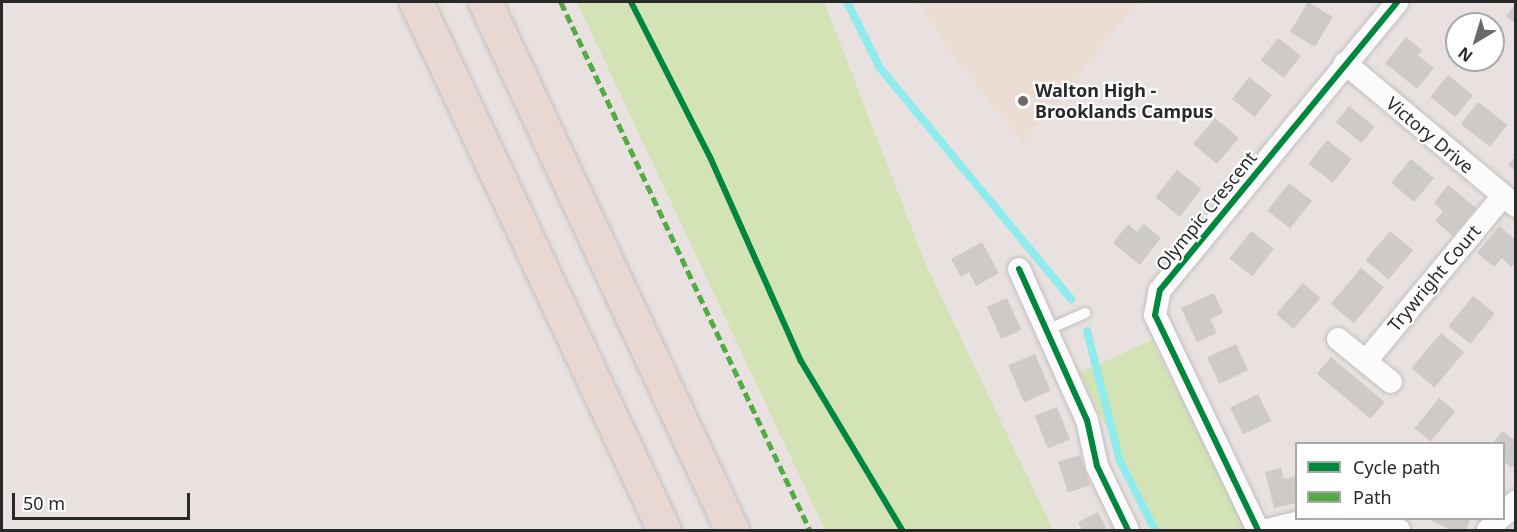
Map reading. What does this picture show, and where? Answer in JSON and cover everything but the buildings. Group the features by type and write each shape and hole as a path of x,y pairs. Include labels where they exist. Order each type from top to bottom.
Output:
{"highway":[{"path":"416,2 664,531"},
{"path":"484,2 732,531"}],"street":[{"name":"Olympic Crescent","path":"1258,531 1155,315 1160,290 1397,2"},
{"name":"Victory Drive","path":"1346,63 1509,201"},
{"name":"Trywright Court","path":"1366,361 1509,201"},
{"path":"1020,269 1087,420 1097,466 1128,531"},
{"path":"1338,339 1391,382"},
{"path":"1505,513 1515,501"},
{"path":"1488,531 1499,520"},
{"path":"1268,531 1303,521 1357,521 1399,531"}],"lane":[{"path":"1047,330 1085,313"}],"shaded area":[{"name":"Walton High - Brooklands Campus","path":"918,2 1138,2 1023,143 955,59"}],"green space":[{"path":"577,2 824,2 927,267 1053,530 825,530"},
{"path":"1151,340 1248,530 1157,530 1080,373"}],"waterway":[{"path":"847,2 880,68 1071,299"},
{"path":"1087,331 1120,461 1155,530"}],"marked path":[{"path":"561,2 810,530"}],"cycle path":[{"path":"631,2 710,157 801,361 902,530"},
{"path":"1258,530 1155,315 1160,290 1397,2"},
{"path":"1019,269 1087,420 1097,466 1128,530"}],"place":[{"name":"Walton High - Brooklands Campus","path":"1023,101"}]}
